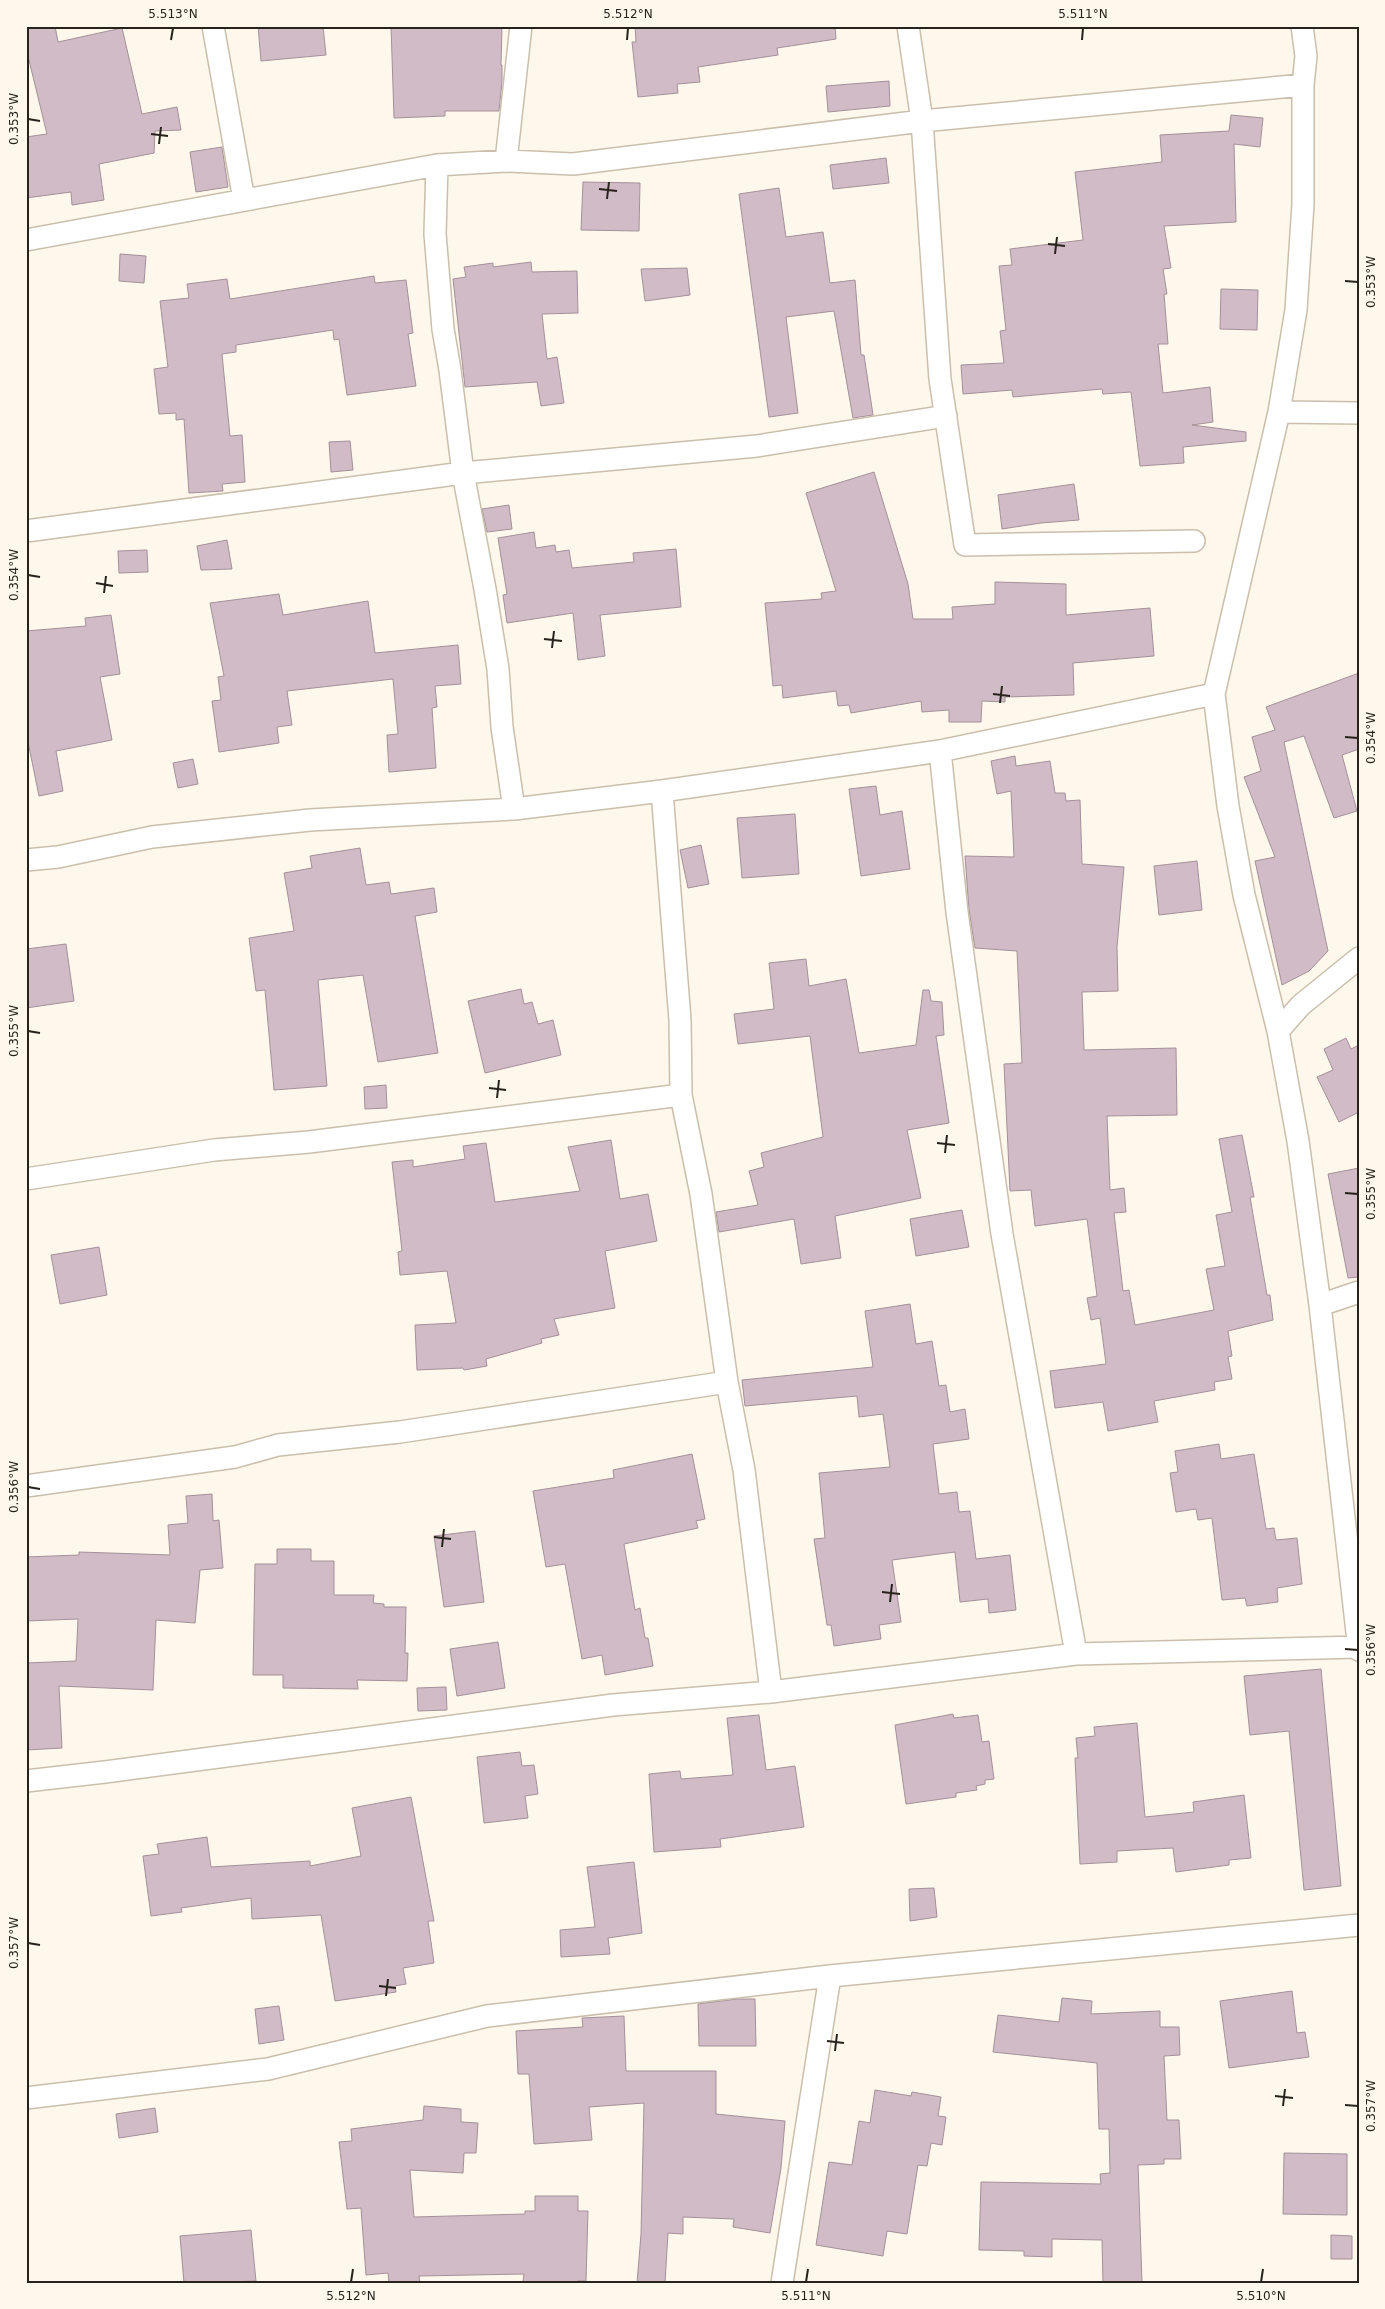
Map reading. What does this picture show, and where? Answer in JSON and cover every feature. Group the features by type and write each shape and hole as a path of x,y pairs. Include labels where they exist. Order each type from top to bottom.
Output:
{"street":[{"path":"213,26 244,200"},
{"path":"506,162 521,26"},
{"path":"908,26 922,121 940,379 965,545 1194,541"},
{"path":"26,1781 613,1705 771,1692 1076,1654 1358,1649 1320,1305 1298,1141 1278,1031 1244,895 1228,806 1214,694 1279,412 1296,310 1303,204 1303,85 1306,56 1302,26"},
{"path":"26,240 437,165 506,162 573,164 922,121 1303,85"},
{"path":"437,165 436,266 463,473 484,580 496,660 502,727 514,809"},
{"path":"1279,412 1359,413"},
{"path":"26,531 463,473 757,446 946,416"},
{"path":"26,860 58,856 152,837 310,820 514,809 662,791 940,751 1214,694"},
{"path":"940,751 957,912 1002,1234 1076,1654"},
{"path":"662,791 680,1020 681,1095 700,1194 726,1382 744,1470 771,1692"},
{"path":"1278,1031 1301,1005 1359,958"},
{"path":"26,1179 214,1150 309,1142 681,1095"},
{"path":"1320,1305 1359,1292"},
{"path":"26,1486 235,1457 278,1445 400,1432 726,1382"},
{"path":"26,2098 268,2069 487,2016 830,1976 1359,1925"},
{"path":"782,2283 830,1976"}],"building":[{"path":"26,26 55,26 58,42 122,28 142,114 177,107 181,130 155,131 154,153 99,164 104,200 72,205 71,192 26,198 26,137 47,134 26,48"},
{"path":"258,26 323,26 326,55 261,61"},
{"path":"391,26 502,26 502,81 499,111 445,111 445,116 394,118"},
{"path":"635,26 835,26 836,39 777,48 778,55 698,67 700,82 677,84 678,93 638,97 632,42 636,42"},
{"path":"889,81 890,106 828,112 826,86"},
{"path":"1231,115 1263,118 1260,147 1234,144 1236,222 1164,226 1171,268 1163,269 1167,294 1164,294 1168,344 1158,344 1163,393 1210,387 1213,422 1192,425 1246,432 1246,441 1183,447 1184,463 1140,466 1131,392 1103,394 1102,389 1013,397 1012,390 963,394 961,365 1004,363 1000,331 1006,330 999,266 1012,265 1010,249 1083,240 1075,172 1162,162 1160,135 1229,131"},
{"path":"222,147 228,187 196,192 190,152"},
{"path":"886,158 889,183 833,189 830,165"},
{"path":"583,182 640,183 639,231 581,230"},
{"path":"779,188 786,237 823,232 830,283 855,280 861,355 864,355 873,415 853,418 834,311 786,317 798,413 769,417 739,194"},
{"path":"120,254 146,256 144,283 119,281"},
{"path":"531,262 532,272 577,271 578,313 542,314 547,359 557,357 564,403 541,406 537,382 465,387 453,279 466,277 464,267 493,263 493,267"},
{"path":"687,268 690,295 645,301 641,269"},
{"path":"374,276 375,283 406,280 413,333 408,334 416,386 347,395 339,339 334,340 333,330 236,345 236,352 222,354 230,436 242,435 245,482 222,484 223,491 189,493 184,419 176,420 176,413 159,414 154,369 168,367 160,301 189,298 187,284 227,279 230,299"},
{"path":"1221,289 1258,290 1257,330 1220,329"},
{"path":"350,441 353,470 331,472 329,442"},
{"path":"874,472 908,584 913,619 953,619 952,607 995,604 995,582 1066,584 1066,615 1150,608 1154,656 1073,663 1074,695 1005,697 1005,702 982,701 981,722 949,722 949,710 922,712 921,701 851,713 849,705 838,706 836,691 783,698 782,685 773,686 765,603 822,599 821,593 836,591 806,493"},
{"path":"1074,484 1079,520 1002,529 998,495"},
{"path":"509,505 512,529 487,532 482,509"},
{"path":"534,532 536,548 555,545 556,552 569,550 572,568 634,562 633,553 676,549 681,607 600,615 605,656 578,660 573,613 507,623 503,595 507,594 498,538"},
{"path":"227,540 232,569 201,570 197,546"},
{"path":"147,550 148,572 119,573 118,551"},
{"path":"279,594 283,615 368,601 375,653 458,645 461,684 435,686 437,707 432,708 436,768 389,772 387,735 398,734 393,679 287,691 292,725 277,727 279,743 219,752 212,701 221,700 218,677 224,676 210,603"},
{"path":"111,615 120,674 100,677 112,740 56,751 63,791 39,796 26,732 26,631 86,626 85,618"},
{"path":"1359,673 1359,749 1342,755 1357,811 1334,818 1304,736 1284,742 1328,951 1309,971 1282,985 1255,861 1275,857 1244,777 1261,771 1252,737 1275,730 1266,707"},
{"path":"1015,756 1016,766 1050,761 1055,793 1065,793 1066,801 1080,800 1082,864 1124,867 1117,947 1118,991 1082,992 1084,1050 1176,1048 1177,1115 1107,1116 1110,1190 1124,1188 1126,1212 1114,1213 1123,1291 1129,1290 1135,1325 1214,1310 1206,1269 1225,1266 1216,1215 1232,1212 1219,1139 1242,1135 1254,1197 1250,1197 1267,1295 1270,1295 1273,1320 1228,1331 1232,1356 1228,1357 1232,1379 1214,1382 1215,1390 1154,1401 1158,1422 1108,1431 1103,1402 1055,1408 1050,1371 1106,1364 1100,1318 1091,1320 1087,1298 1097,1296 1087,1219 1035,1226 1031,1190 1010,1191 1004,1064 1022,1063 1017,951 975,948 969,910 965,856 1014,857 1011,791 997,794 991,761"},
{"path":"193,759 198,784 178,788 173,763"},
{"path":"876,786 880,815 902,811 910,869 861,876 849,789"},
{"path":"795,814 799,874 742,878 737,818"},
{"path":"701,845 709,884 688,888 680,850"},
{"path":"360,848 366,885 389,882 391,894 434,888 437,912 415,916 438,1053 378,1062 363,975 318,980 327,1086 274,1090 265,990 256,991 249,938 294,931 284,873 312,868 310,856"},
{"path":"1197,861 1202,910 1159,915 1154,866"},
{"path":"66,944 74,1001 26,1008 26,949"},
{"path":"806,959 809,986 846,979 859,1053 916,1045 923,990 929,990 931,1001 942,1002 944,1035 936,1036 949,1123 907,1130 921,1198 835,1216 841,1258 801,1264 794,1219 719,1232 716,1212 758,1205 749,1171 764,1167 761,1153 823,1137 810,1036 738,1044 734,1014 774,1009 769,963"},
{"path":"521,989 524,1004 532,1002 538,1024 553,1020 561,1055 485,1073 468,1001"},
{"path":"1346,1038 1351,1049 1359,1045 1359,1112 1339,1122 1317,1077 1333,1070 1324,1049"},
{"path":"386,1085 387,1108 365,1109 364,1087"},
{"path":"611,1140 620,1199 648,1194 657,1241 605,1251 615,1308 554,1319 559,1335 541,1339 542,1343 486,1359 487,1366 464,1370 463,1368 417,1370 415,1325 456,1323 447,1271 400,1275 398,1252 402,1251 392,1162 413,1160 413,1167 465,1159 463,1146 486,1143 495,1202 580,1191 568,1147"},
{"path":"1359,1168 1359,1277 1348,1278 1328,1174"},
{"path":"962,1210 969,1247 916,1256 910,1219"},
{"path":"99,1247 107,1295 60,1304 51,1255"},
{"path":"910,1304 916,1344 932,1341 939,1386 946,1385 950,1412 965,1409 969,1439 933,1444 939,1494 957,1492 959,1512 970,1511 976,1559 1010,1555 1016,1610 989,1613 988,1599 960,1602 955,1552 892,1560 901,1622 879,1625 881,1639 834,1646 831,1625 827,1625 814,1539 825,1538 819,1473 890,1467 883,1414 859,1417 857,1396 745,1406 742,1380 873,1367 865,1311"},
{"path":"1219,1444 1221,1459 1254,1454 1266,1529 1274,1528 1276,1540 1297,1538 1302,1584 1277,1588 1278,1602 1247,1606 1245,1598 1222,1600 1212,1518 1198,1520 1196,1509 1176,1512 1170,1473 1178,1472 1175,1451"},
{"path":"692,1454 705,1519 696,1521 698,1528 624,1544 635,1610 640,1608 645,1638 648,1638 653,1666 605,1675 602,1655 582,1659 565,1564 546,1567 533,1491 614,1478 613,1470"},
{"path":"212,1494 213,1521 219,1520 223,1568 200,1570 195,1623 156,1620 153,1690 59,1686 62,1748 26,1750 26,1663 76,1661 78,1619 26,1621 26,1557 79,1555 79,1552 170,1555 168,1525 188,1523 186,1496"},
{"path":"475,1531 484,1602 444,1607 434,1536"},
{"path":"277,1549 311,1549 311,1561 334,1561 334,1595 374,1595 373,1603 384,1604 384,1607 406,1607 405,1653 408,1653 407,1681 357,1680 358,1689 283,1688 283,1675 253,1675 255,1564 277,1564"},
{"path":"498,1642 505,1688 457,1696 450,1649"},
{"path":"1321,1669 1341,1886 1304,1890 1289,1731 1250,1735 1244,1676"},
{"path":"446,1687 447,1710 418,1711 417,1688"},
{"path":"953,1714 954,1718 978,1715 982,1742 989,1741 994,1779 985,1780 985,1784 976,1786 977,1790 956,1793 956,1797 906,1804 895,1725"},
{"path":"759,1715 766,1770 795,1766 804,1827 720,1839 721,1847 654,1852 649,1774 680,1771 681,1779 733,1775 727,1718"},
{"path":"1137,1723 1145,1817 1194,1812 1193,1802 1244,1795 1251,1858 1229,1860 1229,1865 1176,1872 1173,1848 1117,1851 1117,1862 1080,1864 1075,1758 1078,1758 1076,1738 1095,1736 1094,1727"},
{"path":"520,1752 522,1766 534,1765 538,1794 525,1796 528,1818 484,1823 477,1757"},
{"path":"411,1797 434,1921 428,1921 434,1963 403,1968 406,1984 395,1986 396,1992 335,2001 321,1915 252,1919 251,1898 181,1908 182,1912 151,1916 143,1856 159,1854 157,1844 207,1837 211,1867 310,1861 310,1866 361,1856 352,1808"},
{"path":"634,1862 642,1933 608,1938 610,1954 561,1957 560,1930 595,1927 587,1867"},
{"path":"934,1888 937,1917 910,1921 909,1889"},
{"path":"1292,1991 1297,2033 1305,2032 1309,2057 1229,2068 1220,2001"},
{"path":"1062,1998 1092,2001 1091,2014 1160,2011 1160,2027 1179,2027 1180,2055 1164,2056 1167,2120 1179,2120 1181,2159 1164,2159 1164,2164 1138,2165 1142,2283 1103,2283 1102,2240 1052,2239 1052,2257 1024,2256 1024,2251 979,2250 981,2182 1101,2184 1100,2174 1110,2173 1109,2129 1099,2129 1097,2063 993,2052 998,2015 1059,2022"},
{"path":"737,1999 755,1999 756,2046 699,2046 698,2004"},
{"path":"279,2006 284,2040 259,2044 255,2009"},
{"path":"624,2016 626,2071 716,2071 716,2114 785,2121 781,2168 770,2233 733,2227 734,2219 683,2217 683,2234 668,2233 665,2283 637,2283 641,2234 644,2103 589,2107 592,2140 534,2144 529,2074 518,2074 516,2031 583,2027 582,2018"},
{"path":"875,2090 911,2096 912,2092 941,2097 938,2116 946,2117 942,2145 931,2143 927,2166 918,2165 907,2234 887,2231 883,2256 816,2245 829,2162 852,2165 859,2121 870,2123"},
{"path":"424,2106 461,2109 461,2122 478,2123 476,2153 464,2153 463,2173 410,2170 414,2217 525,2214 525,2211 535,2211 535,2196 578,2196 578,2211 588,2211 586,2281 577,2281 577,2283 531,2283 523,2282 524,2274 419,2276 420,2283 389,2283 388,2273 366,2275 361,2208 347,2209 339,2142 352,2141 351,2129 423,2120"},
{"path":"155,2108 158,2132 119,2138 116,2114"},
{"path":"1284,2153 1347,2154 1347,2215 1283,2214"},
{"path":"251,2230 256,2281 184,2283 180,2236"},
{"path":"1331,2235 1352,2236 1352,2259 1331,2259"}]}
